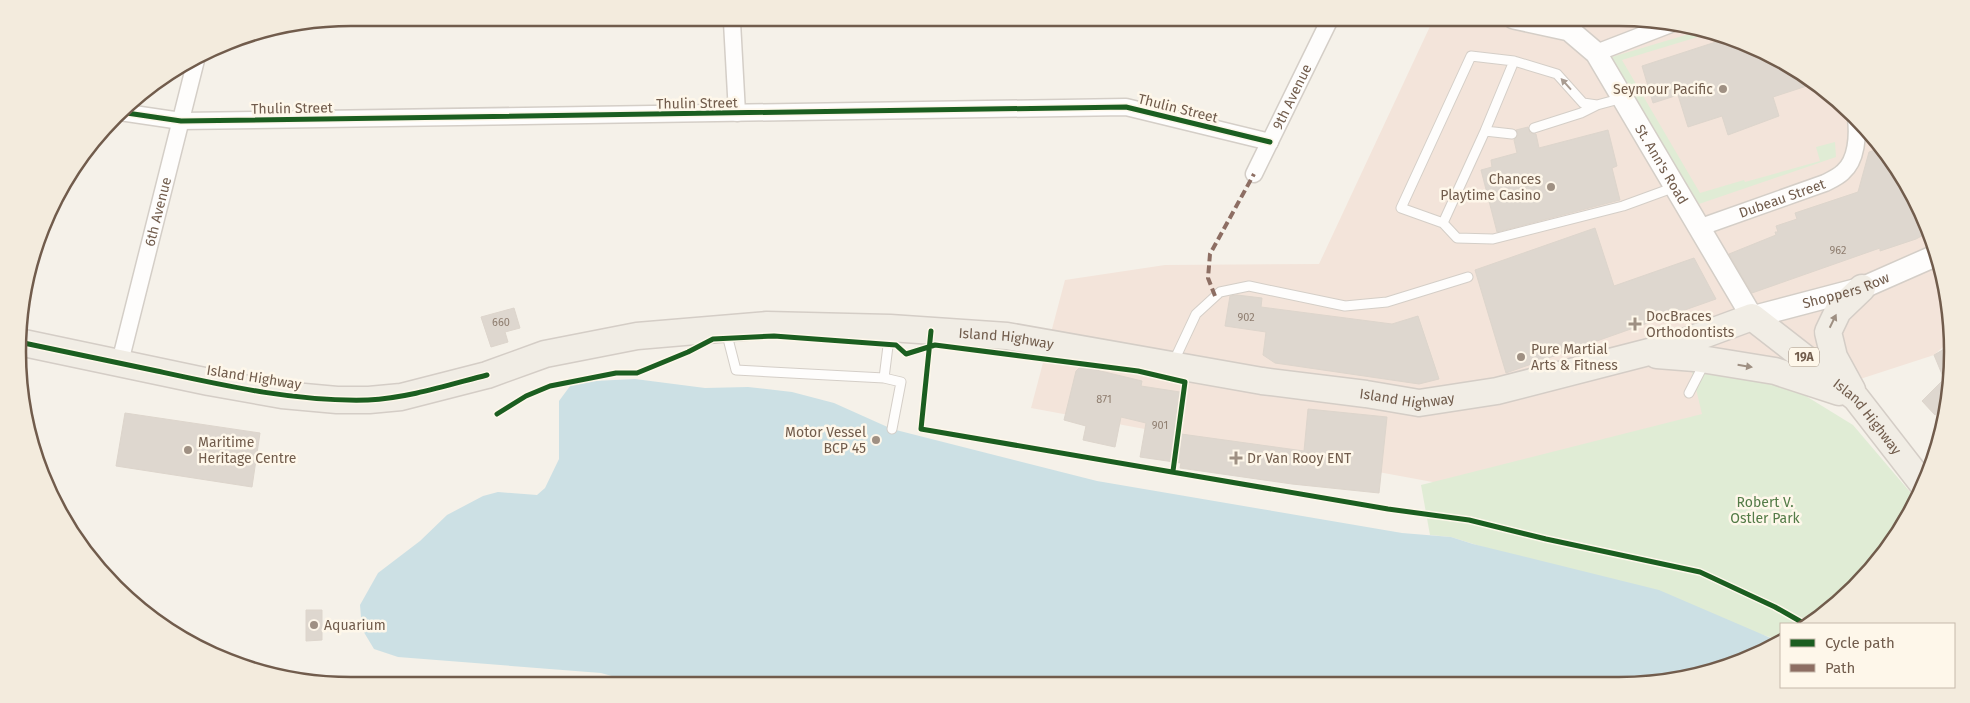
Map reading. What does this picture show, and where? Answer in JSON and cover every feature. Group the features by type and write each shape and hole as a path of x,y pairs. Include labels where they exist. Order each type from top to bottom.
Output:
{"main road":[{"path":"1856,398 1834,357 1828,332 1838,311 1862,288"},
{"name":"Island Highway","path":"26,343 209,382 282,395 337,400 369,400 401,397 487,375 554,352 637,336 767,325 890,328 1007,336 1171,366 1419,403 1498,391 1676,345 1752,316 1856,398 1918,478"},
{"path":"1644,353 1776,371 1856,398"}],"street":[{"path":"732,26 737,113"},
{"name":"9th Avenue","path":"1254,174 1327,26"},
{"name":"St. Ann's Road","path":"1569,26 1596,53 1752,316"},
{"path":"1596,53 1659,29"},
{"name":"6th Avenue","path":"120,362 194,67"},
{"name":"Thulin Street","path":"130,114 181,121 1126,107 1270,142"},
{"name":"Dubeau Street","path":"1701,228 1825,183 1844,172 1854,156 1857,131"},
{"name":"Shoppers Row","path":"1752,316 1862,288 1930,258"}],"lane":[{"path":"1597,105 1583,103 1557,74 1514,61 1471,56 1401,208 1443,224 1457,238 1493,239 1623,206 1676,187"},
{"path":"1443,224 1514,61"},
{"path":"1534,128 1581,113 1597,105 1623,98"},
{"path":"1485,131 1512,134"},
{"path":"1171,366 1196,314 1220,292 1249,286 1344,306 1387,302 1468,277"},
{"path":"725,328 736,370 884,378 901,382 892,429"},
{"path":"884,378 890,328"},
{"path":"1689,393 1705,360"}],"shaded area":[{"path":"1430,26 1618,26 1661,29 1703,37 1743,51 1781,70 1816,93 1863,137 1889,171 1919,227 1938,288 1944,346 1934,355 1503,495 1031,408 1065,280 1165,265 1319,264"},
{"path":"635,379 705,388 748,387 792,392 834,403 892,429 1097,481 1402,533 1451,537 1659,590 1771,638 1743,652 1703,666 1661,674 1618,677 615,677 601,673 398,657 374,649 362,629 360,605 378,573 420,541 447,515 483,496 498,492 537,495 545,488 559,459 559,401 573,382"}],"green space":[{"path":"1690,34 1700,36 1622,60 1700,193 1820,161 1816,147 1835,142 1836,157 1699,204 1643,112 1605,59"},
{"name":"Robert V. Ostler Park","path":"1690,364 1788,385 1853,425 1911,493 1889,532 1863,566 1833,596 1799,622 1780,623 1780,634 1772,638 1451,537 1430,535 1421,485 1702,414"}],"building":[{"name":"Seymour Pacific","path":"1717,42 1762,60 1806,86 1773,97 1779,116 1728,135 1722,116 1688,127 1678,95 1653,103 1642,66"},
{"name":"Chances Playtime Casino","path":"1528,127 1530,133 1536,134 1539,148 1608,130 1617,166 1612,168 1620,200 1497,232 1481,170 1492,167 1491,160 1517,153 1514,140 1518,135 1516,130"},
{"path":"1874,150 1889,171 1910,208 1922,236 1880,251 1880,248 1752,293 1729,254 1776,235 1775,232 1778,232 1776,226 1797,219 1795,213 1858,192 1869,152"},
{"path":"1595,228 1614,286 1694,258 1716,299 1506,373 1475,270"},
{"path":"1230,296 1262,298 1261,307 1392,324 1418,316 1439,379 1419,384 1275,363 1263,355 1266,332 1225,326"},
{"path":"514,308 520,328 505,332 508,342 491,347 481,317"},
{"path":"1944,349 1943,376 1934,355"},
{"path":"1084,367 1142,381 1141,386 1180,392 1174,433 1304,451 1308,409 1387,417 1379,493 1292,484 1180,468 1181,463 1140,457 1146,423 1121,417 1115,447 1083,440 1086,426 1064,420 1076,371"},
{"path":"1942,381 1938,412 1935,415 1922,401"},
{"name":"Maritime Heritage Centre","path":"125,413 260,433 252,487 116,466"},
{"name":"Aquarium","path":"306,610 322,610 322,640 306,641"}],"marked path":[{"path":"1215,296 1208,278 1210,254 1254,174"}],"cycle path":[{"path":"130,114 181,121 1126,107 1270,142"},
{"path":"931,331 921,429 1388,509 1469,520 1546,539 1700,572 1775,607 1800,621"},
{"path":"497,414 526,396 550,386 616,373 637,373 688,352 713,339 774,336 896,345 906,354 935,345 1138,371 1185,382 1173,471"},
{"path":"26,344 262,392 341,400 398,397 487,375"}],"place":[{"name":"Seymour Pacific","path":"1723,89"},
{"name":"Chances Playtime Casino","path":"1551,187"},
{"name":"DocBraces Orthodontists","path":"1635,324"},
{"name":"Pure Martial Arts & Fitness","path":"1521,357"},
{"name":"Motor Vessel BCP 45","path":"876,440"},
{"name":"Maritime Heritage Centre","path":"188,450"},
{"name":"Dr Van Rooy ENT","path":"1236,458"},
{"name":"Aquarium","path":"314,625"}]}
